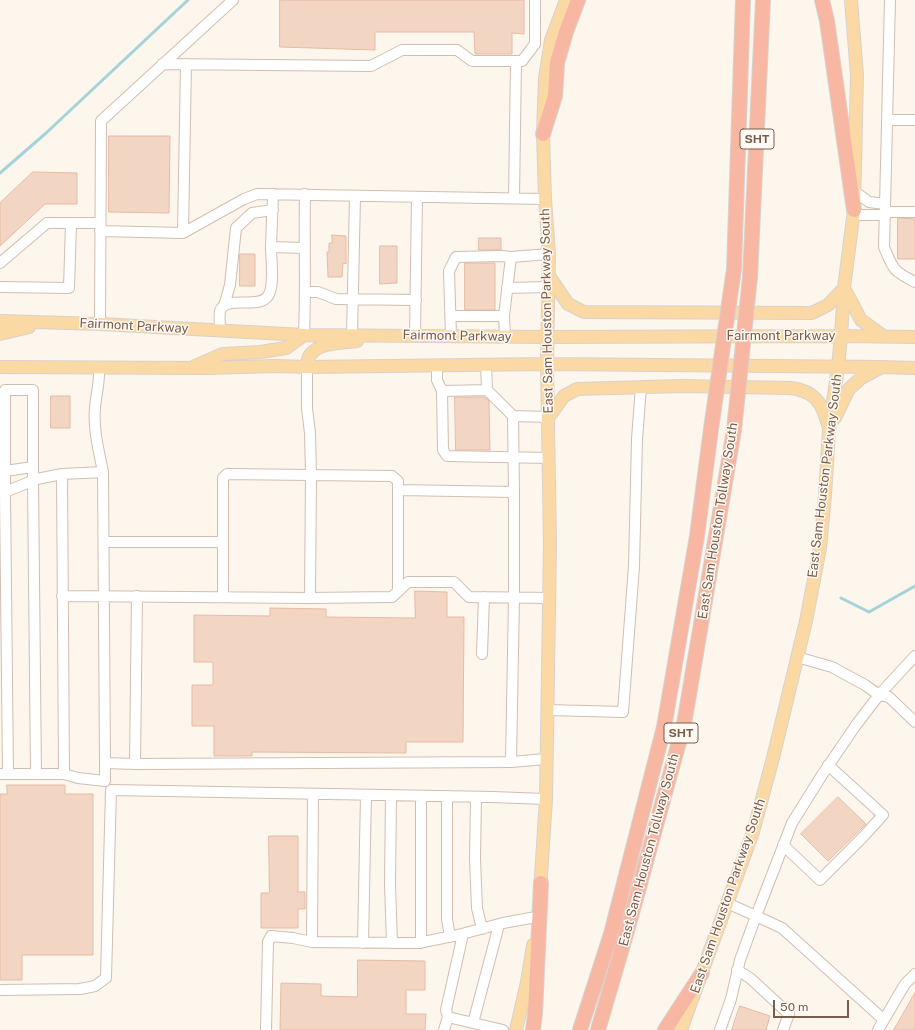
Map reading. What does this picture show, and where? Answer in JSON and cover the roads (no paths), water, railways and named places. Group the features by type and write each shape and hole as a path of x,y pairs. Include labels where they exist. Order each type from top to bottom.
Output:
{"highway":[{"path":"543,134 555,96 557,63 566,32 578,0"},
{"name":"East Sam Houston Tollway South","path":"580,1030 611,934 664,727 696,536 734,269 743,0"},
{"name":"East Sam Houston Tollway South","path":"598,1030 627,932 684,724 734,430 750,277 763,0"},
{"path":"822,0 827,21 854,213"},
{"path":"533,1030 541,883"},
{"path":"665,1030 702,973"}],"main road":[{"name":"East Sam Houston Parkway South","path":"516,1030 527,982 541,883 546,799 550,598 550,458 547,364 549,254 545,199 543,134 545,78 551,40 566,0"},
{"name":"East Sam Houston Parkway South","path":"682,1030 753,832 773,758 806,621 820,548 829,430 842,336 844,288 854,213 857,75 850,0"},
{"path":"549,281 568,304 584,312 812,313 828,305 844,288 861,320 883,336"},
{"name":"Fairmont Parkway","path":"0,321 100,324 304,335 548,337 915,337"},
{"path":"0,334 56,323"},
{"path":"190,368 223,354 260,352 286,348 304,335"},
{"path":"307,367 309,356 315,350 324,346 398,335"},
{"path":"0,367 190,368 547,364 915,368"},
{"path":"829,430 848,389 861,378 881,367"},
{"path":"549,417 564,396 577,389 690,386 791,388 803,390 819,401 825,413 829,430"}],"lane":[{"path":"100,324 101,121 233,0"},
{"path":"162,64 371,66 402,50 457,50 472,61 522,61 535,44 535,0"},
{"path":"890,0 884,247 892,267 902,275 915,282"},
{"path":"514,198 516,61"},
{"path":"183,233 186,64"},
{"path":"887,120 915,120"},
{"path":"854,191 869,202 885,210"},
{"path":"0,263 47,223 71,223 100,227 183,233 244,199 257,194 545,199"},
{"path":"224,306 236,302 260,302 268,297 272,288 271,247 273,194"},
{"path":"304,335 306,292 304,248 305,194"},
{"path":"352,335 355,196"},
{"path":"415,336 417,197"},
{"path":"220,330 220,311 224,306 230,285 236,228 252,213 273,210"},
{"path":"854,213 885,210 915,212"},
{"path":"0,287 69,288 71,223"},
{"path":"271,247 304,248"},
{"path":"451,336 449,271 456,257 511,257 549,254"},
{"path":"505,336 504,316 511,257"},
{"path":"507,288 549,281"},
{"path":"306,292 318,292 336,299 416,300"},
{"path":"451,316 504,316"},
{"path":"486,365 487,390 513,416 549,417"},
{"path":"437,366 437,380 442,391 443,450 447,456 550,458"},
{"path":"307,367 307,408 310,433 311,475 310,598"},
{"path":"36,774 33,481 34,390 5,390 5,471 2,492 4,774 36,774 64,774 91,781 105,781 104,472 95,434 95,408 100,382 99,368"},
{"path":"548,710 623,712 634,566 637,439 641,387"},
{"path":"442,391 487,390"},
{"path":"511,762 514,598 513,416"},
{"path":"5,471 33,467"},
{"path":"2,492 33,481 62,474 104,472"},
{"path":"62,474 64,774"},
{"path":"223,597 223,478 228,474 392,476 398,481 398,591"},
{"path":"398,490 514,492"},
{"path":"104,542 223,542"},
{"path":"62,596 105,595 310,598 392,597 408,582 454,582 469,597 550,598"},
{"path":"135,764 137,596"},
{"path":"482,654 484,597"},
{"path":"720,1030 731,998 737,970 792,823 828,765 856,725 879,695 915,656"},
{"path":"797,657 832,667 865,685 879,695 890,697 915,722"},
{"path":"105,763 511,762 546,759"},
{"path":"784,845 820,880 883,815 828,765"},
{"path":"0,990 80,989 95,986 106,978 111,790 476,796 546,799"},
{"path":"312,942 314,794"},
{"path":"363,943 366,795"},
{"path":"391,795 390,885 392,943"},
{"path":"421,943 422,796"},
{"path":"447,796 446,919 450,937"},
{"path":"476,796 475,859 477,908 482,929"},
{"path":"727,903 782,928 884,1020"},
{"path":"266,1030 268,942 271,936 293,938 312,942 421,943 536,917"},
{"path":"473,1023 498,925"},
{"path":"444,1030 448,1017 446,1010 463,934"},
{"path":"737,970 750,978 789,1014 783,1030"},
{"path":"878,1030 905,984 915,974"},
{"path":"448,1017 502,1030"}],"waterway":[{"path":"0,173 45,134 188,0"},
{"path":"841,598 869,612 915,586"}]}
